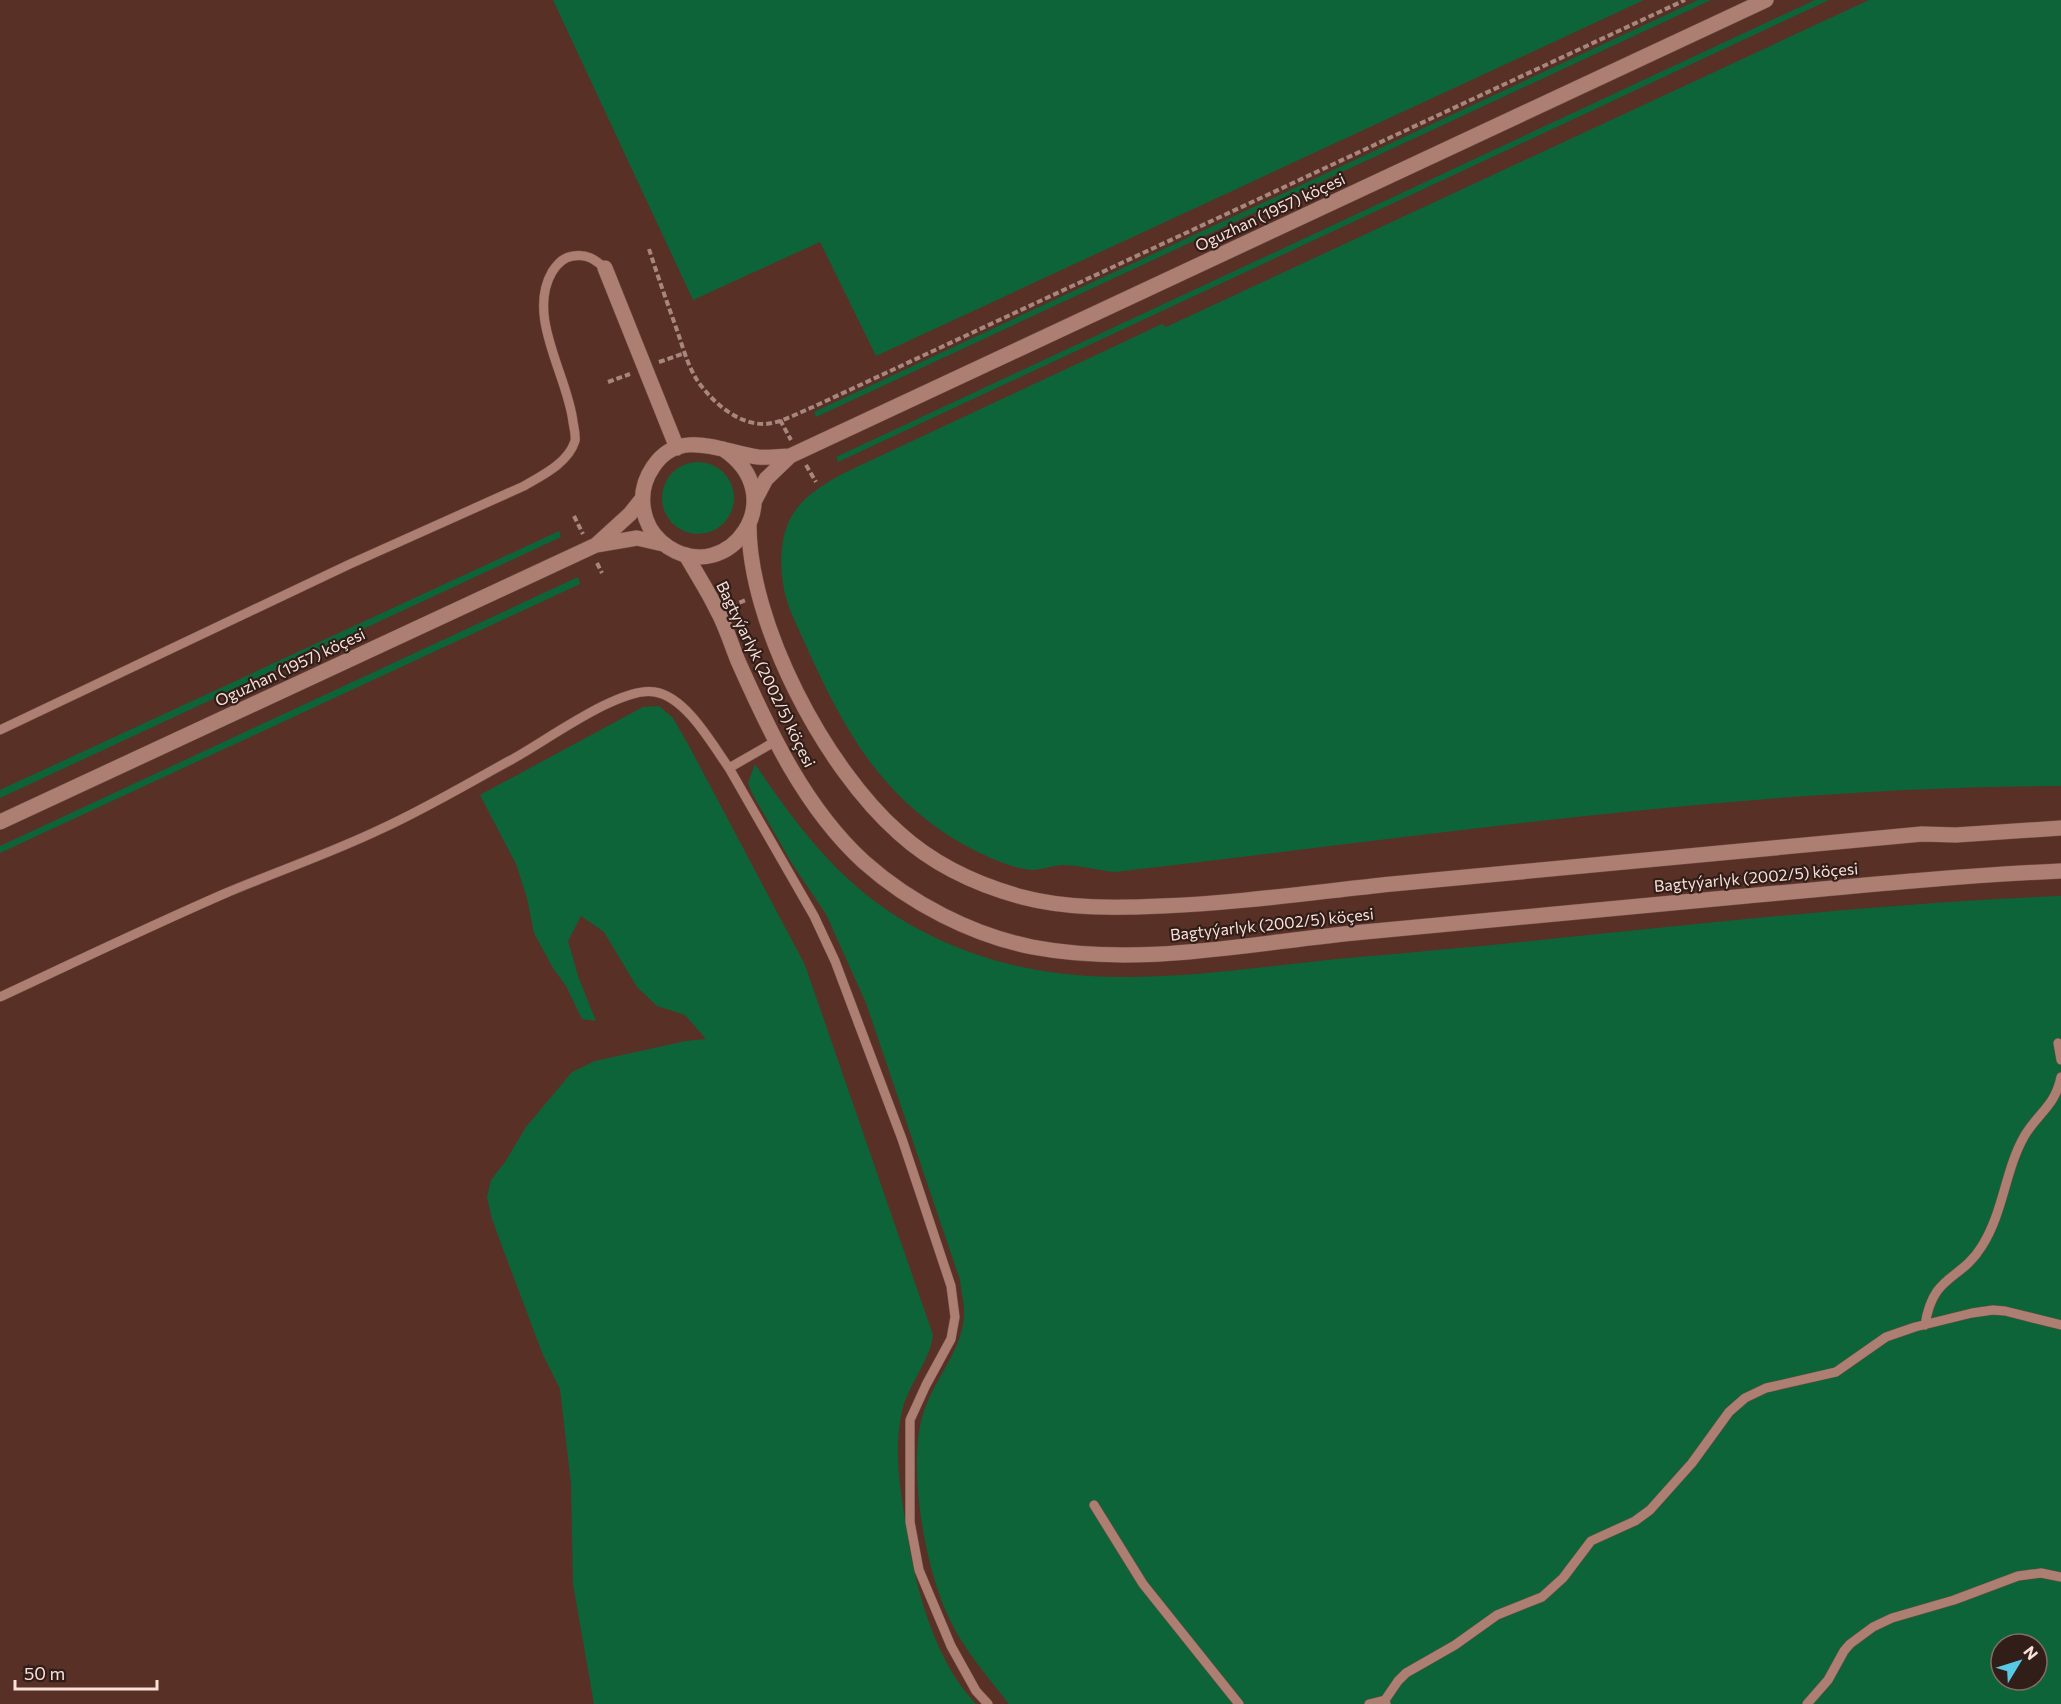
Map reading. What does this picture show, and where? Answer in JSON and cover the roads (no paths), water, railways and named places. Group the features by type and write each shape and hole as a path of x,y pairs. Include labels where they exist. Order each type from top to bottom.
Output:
{"street":[{"name":"Oguzhan (1957) köçesi","path":"790,456 760,457 711,445 686,445 677,448 663,455 654,464 643,487 642,499 647,524 663,543 686,555 698,556 723,551 742,536 749,525 755,500 766,479 790,456 1766,0"},
{"path":"605,268 677,448"},
{"path":"723,449 743,465 749,476 755,500"},
{"name":"Oguzhan (1957) köçesi","path":"596,545 630,514 642,499"},
{"name":"Bagtyýarlyk (2002/5) köçesi","path":"749,525 750,550 759,595 772,634 800,699 834,758 861,795 900,834 934,858 979,882 1026,898 1060,904 1125,907 1215,904 1472,876 1922,834 1956,835 2061,828"},
{"name":"Oguzhan (1957) köçesi","path":"0,822 596,545 637,538 663,543"},
{"name":"Bagtyýarlyk (2002/5) köçesi","path":"686,555 718,611 776,741 799,783 823,817 861,860 886,880 932,909 986,934 1033,947 1121,955 1232,949 1344,934 1939,878 2061,871"}],"lane":[{"path":"0,730 350,564 524,486 549,472 568,452 576,439 572,408 546,332 543,301 550,274 558,263 568,256 584,255 594,258 605,268"},
{"path":"0,997 228,892 322,856 381,830 525,753 616,700 638,692 655,692 674,700 695,720 729,768 814,916 835,961 902,1138 951,1286 955,1317 951,1339 910,1420 910,1522 919,1570 951,1646 976,1691 988,1704"},
{"path":"729,768 776,741"},
{"path":"2058,1043 2061,1060"},
{"path":"1924,1325 1928,1306 1937,1289 1971,1260 1985,1240 1996,1216 2019,1148 2029,1129 2053,1100 2061,1077"},
{"path":"1369,1704 1385,1702 1406,1673 1455,1645 1497,1615 1542,1597 1563,1578 1591,1541 1635,1521 1650,1510 1696,1458 1729,1412 1744,1398 1766,1388 1836,1372 1886,1337 1972,1313 1993,1310 2021,1314 2061,1325"},
{"path":"1094,1505 1143,1584 1239,1704"},
{"path":"1808,1704 1828,1680 1838,1658 1850,1644 1873,1627 1892,1618 1954,1600 2018,1576 2041,1573 2061,1577"}]}
